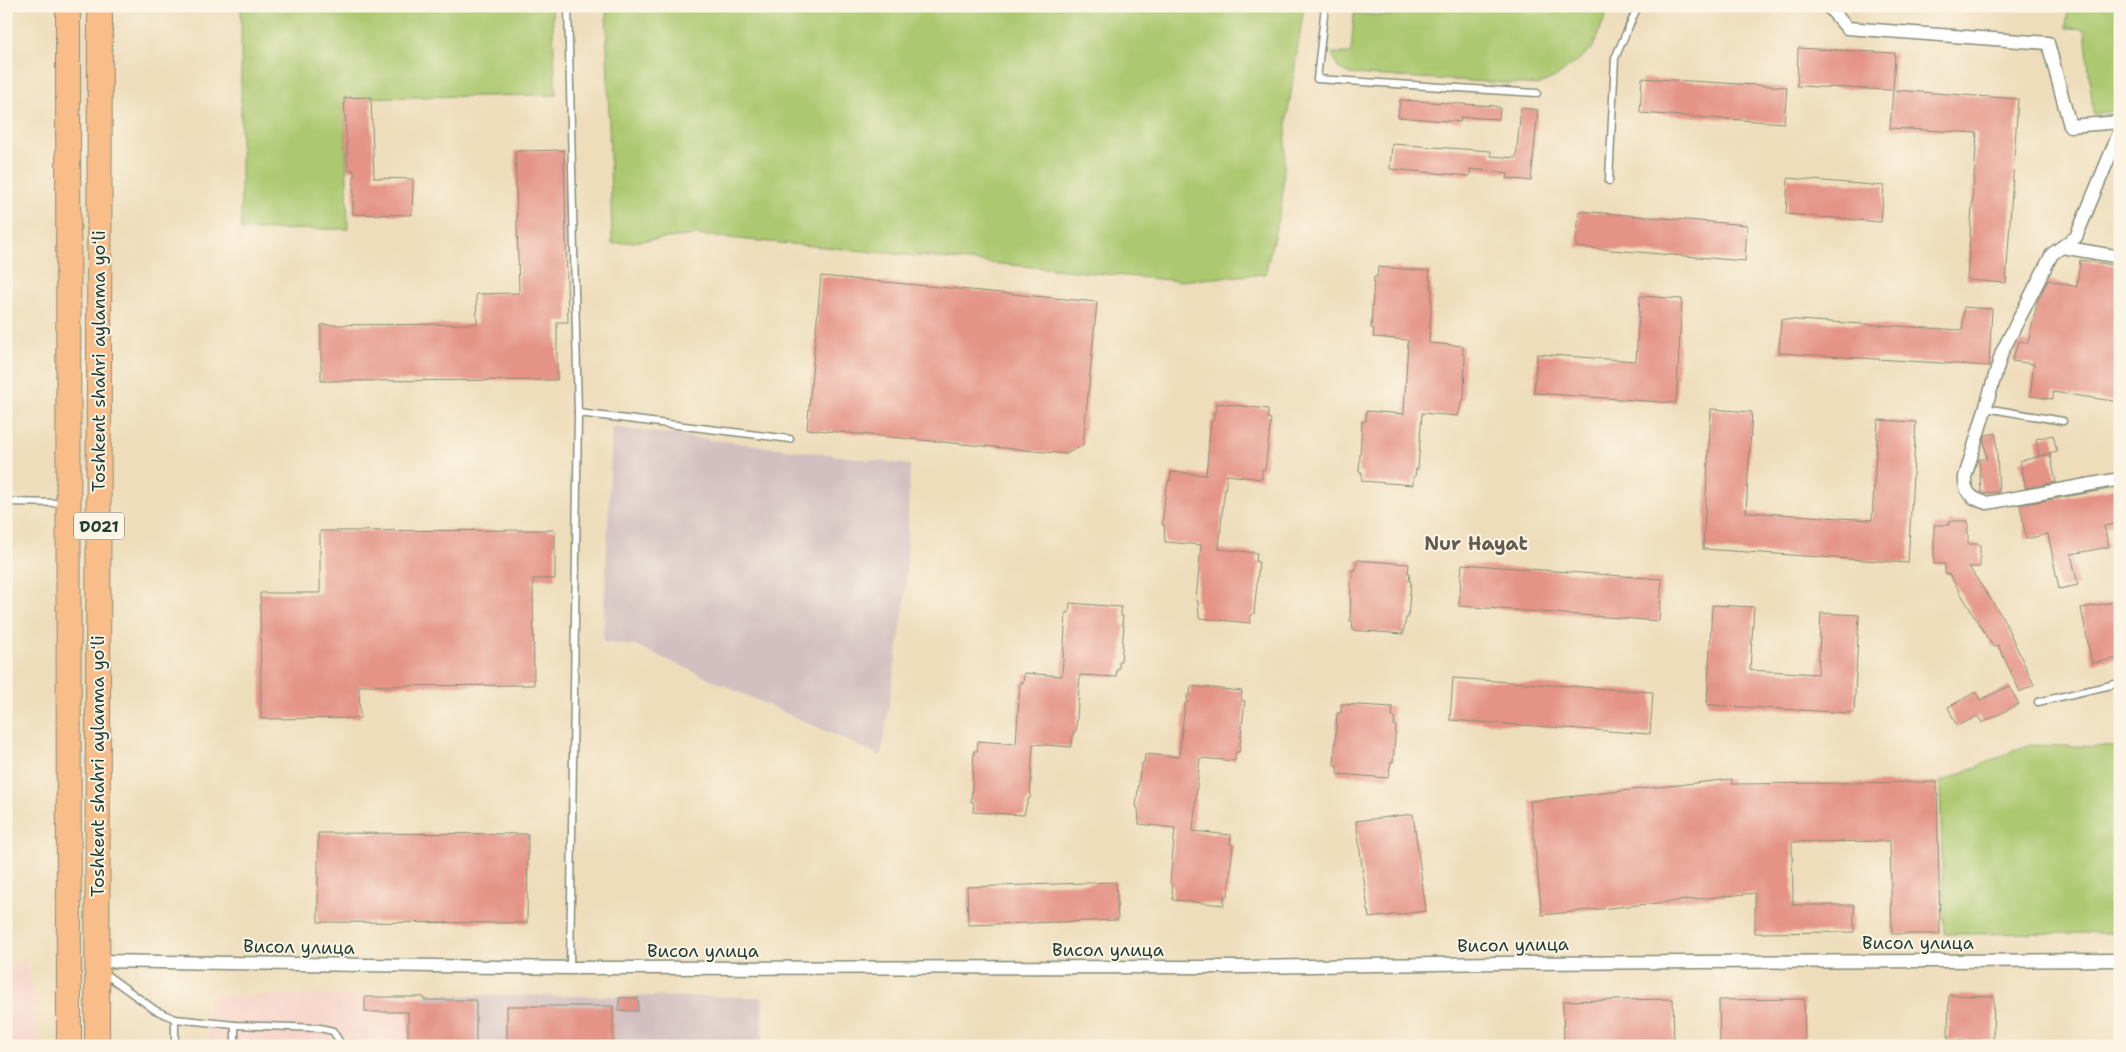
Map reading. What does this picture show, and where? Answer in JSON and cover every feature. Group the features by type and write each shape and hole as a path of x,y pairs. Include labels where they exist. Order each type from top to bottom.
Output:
{"highway":[{"name":"Toshkent shahri aylanma yoʻli","path":"68,6 69,1046"},
{"name":"Toshkent shahri aylanma yoʻli","path":"97,1046 100,6"}],"street":[{"path":"1828,6 1847,28 2048,42 2070,126 2120,122"},
{"path":"2120,131 2076,237 2052,254 2002,352 1964,486 1968,494 1977,500 1988,503 2120,479"},
{"path":"2062,247 2120,257"},
{"name":"Висол улица","path":"97,964 570,968 1244,967 1497,962 2120,960"}],"lane":[{"path":"568,6 578,413 570,968"},
{"path":"1325,6 1317,79 1536,94"},
{"path":"1609,181 1615,58 1638,6"},
{"path":"1985,408 2063,421"},
{"path":"578,413 790,439"},
{"path":"6,502 68,503"},
{"path":"2038,702 2120,684"},
{"path":"97,964 155,1010 175,1019 234,1025 320,1028 333,1031 342,1046"},
{"path":"175,1019 176,1046"},
{"path":"234,1025 235,1046"}],"shaded area":[{"path":"612,427 910,465 905,601 881,756 637,646 603,642"},
{"path":"24,957 37,1001 36,1046 6,1046 6,969"},
{"path":"424,995 424,1046 208,1046 209,996"},
{"path":"424,995 762,997 762,1046 424,1046"}],"green space":[{"path":"241,6 552,6 556,95 345,98 348,229 241,230"},
{"path":"606,6 1304,6 1287,119 1282,203 1265,274 1179,281 696,235 612,244"},
{"path":"1392,6 1610,6 1592,49 1559,75 1538,85 1350,74 1338,68 1332,53 1351,53 1354,14 1391,16"},
{"path":"2068,6 2120,6 2120,110 2093,114 2085,29 2066,28"},
{"path":"2027,745 2120,747 2120,933 1944,934 1940,782"}],"building":[{"path":"1798,48 1895,53 1893,90 1797,86"},
{"path":"1642,78 1787,87 1784,123 1640,113"},
{"path":"1893,90 2018,99 2006,283 1967,280 1977,133 1890,128"},
{"path":"371,97 374,178 413,179 412,215 353,214 354,170 348,170 344,98"},
{"path":"1400,100 1495,106 1500,108 1499,119 1461,117 1460,122 1398,117"},
{"path":"1521,108 1538,110 1531,181 1507,178 1508,173 1470,169 1470,176 1390,169 1392,144 1491,151 1491,156 1516,158"},
{"path":"564,150 568,322 557,322 557,380 321,381 321,325 477,324 476,294 519,293 515,151"},
{"path":"1788,178 1884,186 1881,222 1786,214"},
{"path":"1579,211 1747,225 1745,261 1576,247"},
{"path":"2080,260 2120,266 2120,402 2053,392 2053,399 2030,396 2034,364 2012,361 2019,341 2028,343 2038,300 2048,280 2077,287"},
{"path":"1378,267 1430,271 1429,280 1431,280 1432,289 1429,343 1463,346 1463,355 1465,355 1464,400 1462,400 1458,416 1422,413 1418,469 1416,469 1415,477 1413,477 1413,485 1362,481 1362,472 1359,472 1362,421 1366,421 1366,411 1404,414 1408,340 1373,337 1374,329 1371,328 1374,277 1377,277"},
{"path":"821,276 1097,302 1083,445 1066,454 807,429"},
{"path":"1640,296 1682,299 1676,403 1534,393 1537,354 1636,361"},
{"path":"1964,307 1992,309 1989,366 1779,353 1781,319 1962,330"},
{"path":"1217,403 1268,409 1268,418 1271,419 1265,470 1262,469 1262,479 1227,475 1223,503 1219,549 1257,553 1256,562 1259,562 1254,614 1251,614 1250,623 1199,618 1198,601 1196,601 1201,545 1165,542 1164,525 1162,525 1166,489 1168,481 1170,481 1171,472 1206,475 1211,421 1213,421 1214,413 1216,413"},
{"path":"1711,409 1752,412 1746,512 1872,520 1878,420 1916,422 1908,563 1703,549"},
{"path":"1996,433 1999,492 1983,493 1981,492 1979,459 1987,459 1984,441 1986,435"},
{"path":"2053,435 2057,452 2039,456 2036,439"},
{"path":"2050,454 2056,482 2026,488 2020,461"},
{"path":"2120,487 2120,523 2104,526 2109,547 2071,554 2078,585 2059,589 2048,534 2026,539 2020,505"},
{"path":"1949,521 1968,521 1968,544 1980,544 1980,567 1969,567 2003,618 2034,685 2020,692 1998,645 1993,647 1949,574 1945,574 1945,564 1934,564 1934,525 1949,525"},
{"path":"555,530 555,579 533,579 534,685 359,686 360,718 261,719 260,593 320,593 320,531"},
{"path":"1357,560 1409,564 1408,573 1410,573 1409,581 1411,581 1408,618 1406,618 1403,634 1352,630 1353,621 1350,621 1351,586 1353,569 1356,570"},
{"path":"1462,564 1662,579 1659,621 1459,606"},
{"path":"2120,601 2120,658 2092,663 2081,608"},
{"path":"1070,603 1121,607 1122,625 1124,625 1121,661 1119,661 1116,677 1080,675 1076,731 1074,731 1071,747 1033,744 1030,799 1028,799 1024,815 973,812 974,802 971,802 974,751 977,751 978,741 1016,744 1020,682 1023,683 1024,673 1062,676 1066,612 1069,613"},
{"path":"1712,605 1754,607 1750,670 1818,674 1821,613 1859,615 1854,713 1707,705"},
{"path":"1453,678 1653,692 1650,734 1450,720"},
{"path":"1191,686 1242,691 1241,700 1245,701 1239,752 1236,752 1235,761 1200,758 1197,786 1193,831 1231,835 1230,844 1233,845 1228,896 1224,896 1224,905 1173,900 1172,884 1170,883 1175,828 1139,824 1138,808 1136,807 1140,771 1142,763 1144,763 1145,754 1179,757 1185,703 1187,703 1187,695 1190,695"},
{"path":"2009,686 2019,704 1982,723 1978,716 1957,726 1948,707 1976,692 1980,700"},
{"path":"1341,704 1393,707 1392,717 1395,717 1394,725 1396,725 1393,762 1391,762 1388,778 1337,774 1337,765 1334,765 1336,730 1337,713 1341,713"},
{"path":"1732,779 1732,784 1937,782 1940,934 1892,934 1890,841 1792,842 1793,905 1854,905 1854,932 1755,933 1755,893 1542,915 1530,801"},
{"path":"1413,814 1426,911 1369,918 1356,821"},
{"path":"318,833 528,834 527,923 318,922"},
{"path":"1116,882 1118,920 968,925 967,887"},
{"path":"1949,995 1994,996 1993,1041 1948,1040"},
{"path":"365,997 424,997 424,1000 476,1000 476,1046 408,1046 408,1012 365,1012"},
{"path":"619,998 638,998 638,1011 619,1011"},
{"path":"1673,999 1674,1046 1564,1046 1563,1001"},
{"path":"1804,999 1805,1046 1720,1046 1719,1000"},
{"path":"507,1006 613,1006 613,1045 507,1045"}],"district":[{"name":"Nur Hayat","path":"1476,543"}]}
